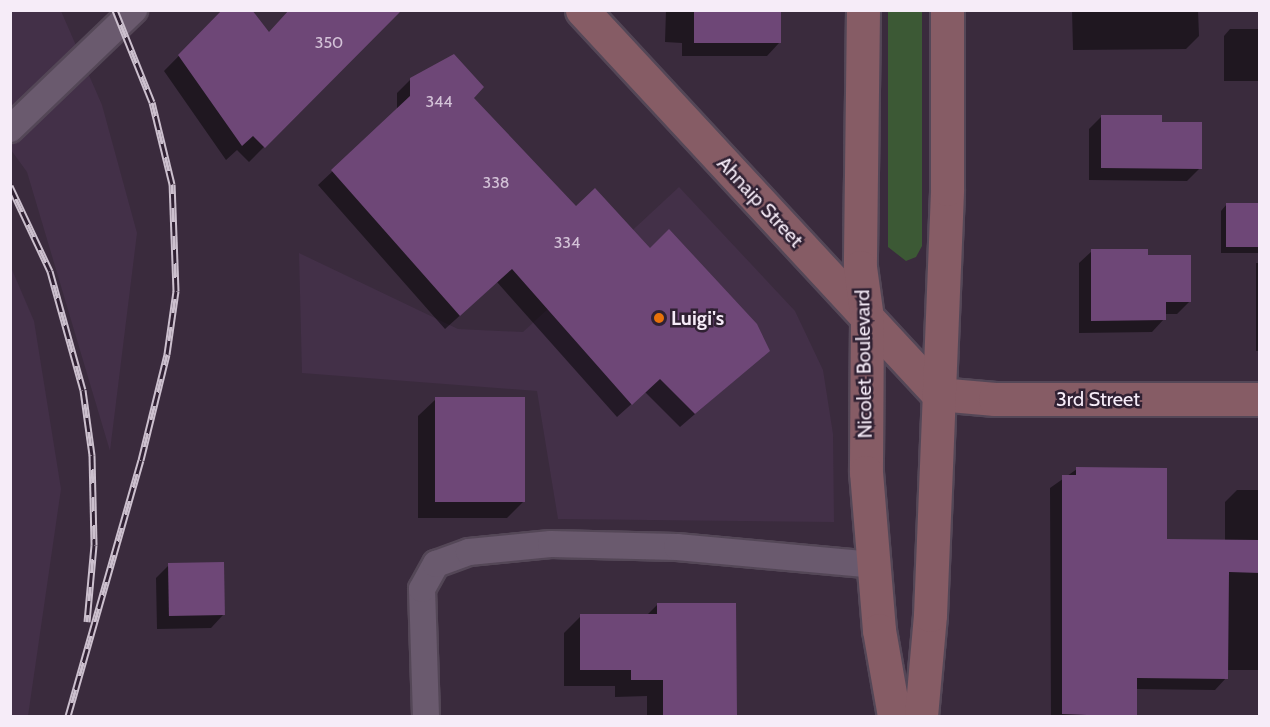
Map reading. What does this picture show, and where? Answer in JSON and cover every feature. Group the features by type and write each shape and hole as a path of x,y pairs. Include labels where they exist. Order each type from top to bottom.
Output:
{"main road":[{"name":"Ahnaip Street","path":"582,10 938,394"},
{"name":"Nicolet Boulevard","path":"863,10 860,267 867,318 866,472 873,565 894,717"},
{"path":"921,717 930,615 947,189 947,10"},
{"name":"3rd Street","path":"938,394 995,399 1260,399"}],"lane":[{"path":"10,129 134,10"},
{"path":"426,717 422,589 436,564 469,552 551,544 677,547 873,565"}],"shaded area":[{"path":"10,11 61,11 102,105 137,233 110,451 27,172 11,150"},
{"path":"679,187 795,311 823,370 833,434 834,522 558,519 537,391 302,373 299,253 458,329 523,332"},
{"path":"10,265 34,321 61,489 28,716 10,716"}],"green space":[{"path":"888,11 922,11 922,246 916,257 906,261 888,247"}],"building":[{"path":"222,10 252,10 269,32 289,10 402,10 265,148 253,136 242,146 178,55"},
{"path":"694,10 781,10 781,43 694,43"},
{"path":"454,54 484,87 474,98 576,206 595,188 650,248 669,229 757,324 770,351 695,414 660,379 632,405 512,269 460,316 331,170 410,96 410,78"},
{"path":"1101,115 1162,115 1162,122 1202,122 1202,169 1101,168"},
{"path":"1226,203 1260,203 1260,247 1226,247"},
{"path":"1091,249 1148,249 1148,255 1191,255 1191,302 1166,302 1166,320 1091,321"},
{"path":"435,397 525,397 525,502 435,502"},
{"path":"1076,467 1167,468 1167,539 1260,540 1260,573 1229,572 1228,679 1137,678 1137,717 1062,714 1062,475 1076,475"},
{"path":"224,562 225,615 169,616 168,563"},
{"path":"657,603 736,603 737,717 663,717 663,680 631,680 631,670 580,670 580,614 657,614"}],"railway":[{"path":"68,716 141,460 167,354 176,291 172,184 152,102 115,10"},
{"path":"10,186 50,271 83,390 92,455 94,545 87,622"}],"place":[{"name":"Luigi's","path":"659,318"}]}
